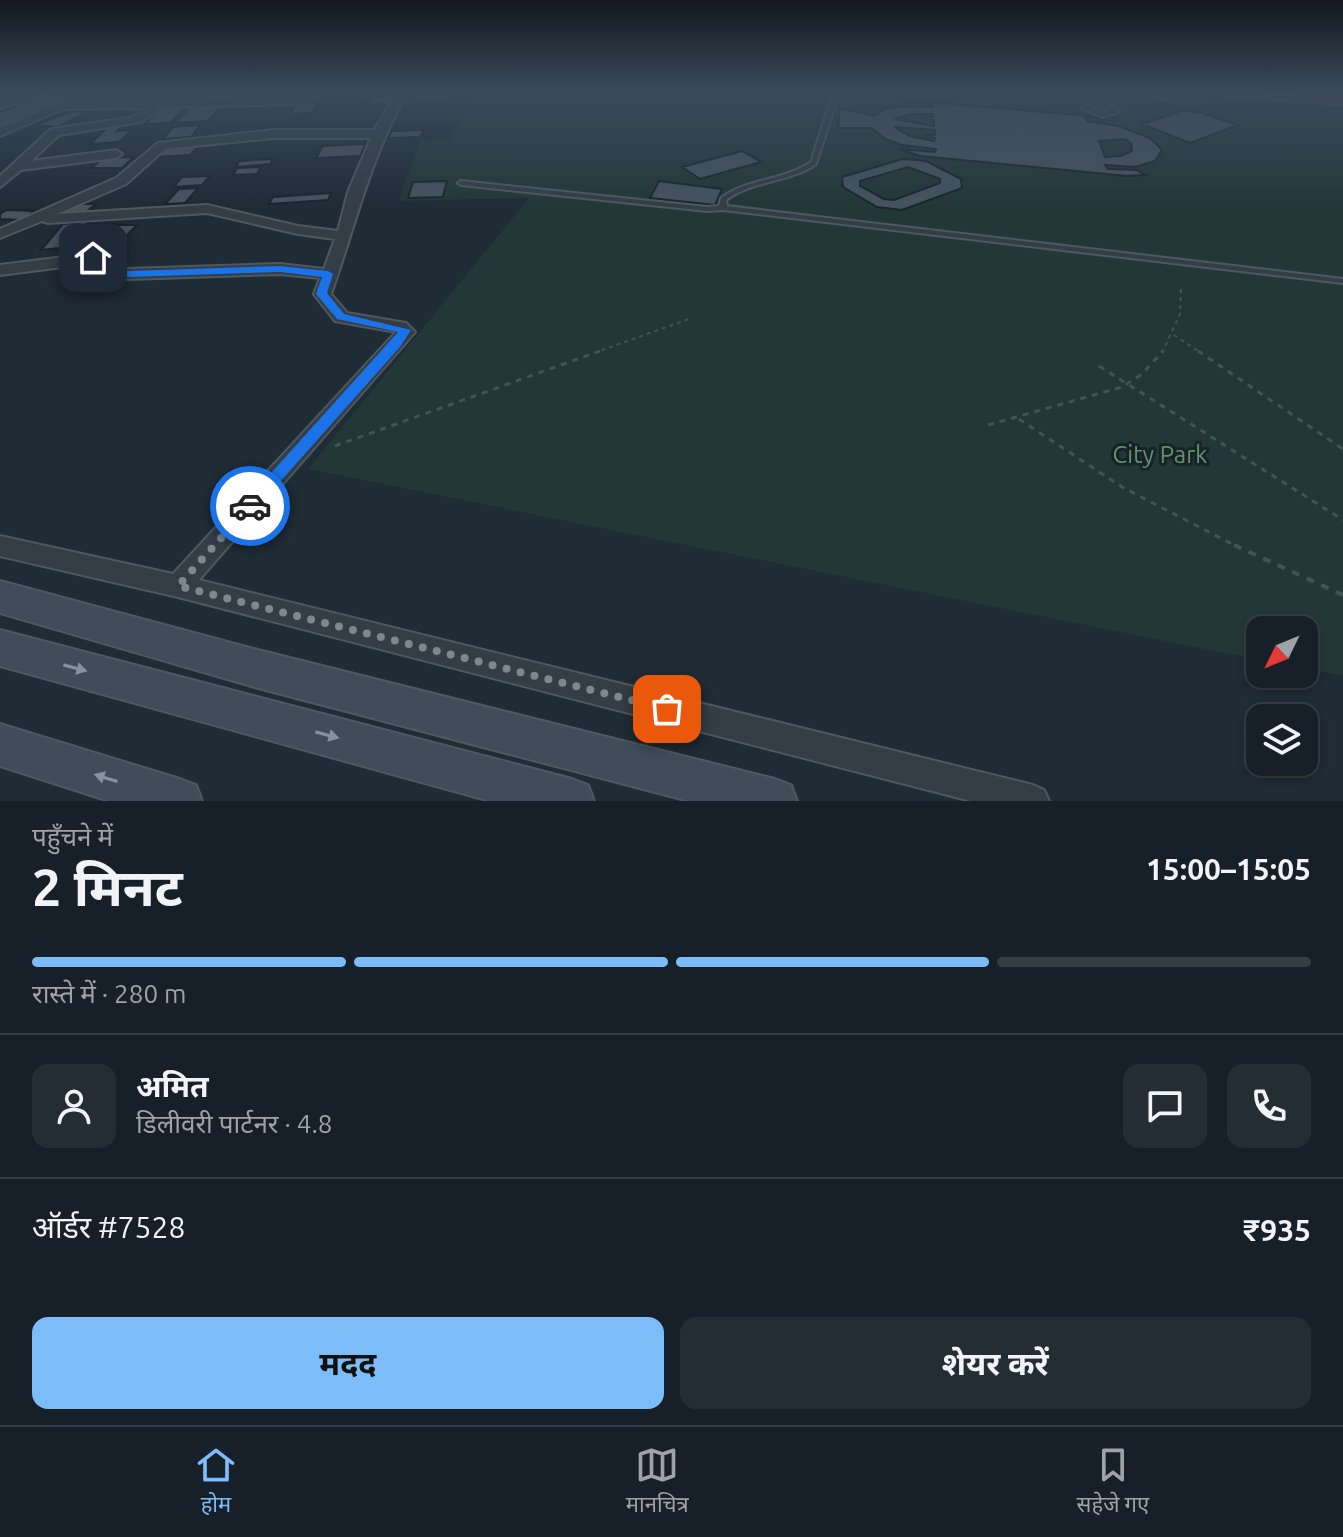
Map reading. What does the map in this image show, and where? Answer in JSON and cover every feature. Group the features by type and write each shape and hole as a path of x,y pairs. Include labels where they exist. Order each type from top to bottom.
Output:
{"street":[{"path":"0,183 55,132 65,130"},
{"path":"178,586 406,332 400,327 341,317 322,294 355,192 380,130"},
{"path":"0,234 121,181 162,146 273,134 378,134"},
{"path":"18,167 116,154"},
{"path":"32,220 207,209 298,230 343,236"},
{"path":"0,270 104,257 110,260 115,271 128,274 280,269 328,274"},
{"path":"0,546 178,586 1033,801"},
{"path":"0,597 258,669 775,801"},
{"path":"0,648 572,801"},
{"path":"0,745 180,801"}],"lane":[{"path":"723,208 723,199 731,191 798,173 814,163 824,130"},
{"path":"461,183 707,209 723,208 1343,281"}],"path":[{"path":"988,425 1019,419 1127,384 1151,365 1172,334 1184,300 1181,288"},
{"path":"335,446 689,319"},
{"path":"1172,334 1343,449"},
{"path":"1099,366 1343,520"},
{"path":"1019,419 1122,487 1210,534 1343,595"}],"green space":[{"name":"City Park","path":"455,130 1343,130 1343,676 1318,671 1318,616 1246,616 1246,657 308,469 529,198 398,201 420,140 451,139"}],"building":[{"path":"104,130 132,130 119,142 90,144"},
{"path":"170,130 196,130 191,137 163,139"},
{"path":"424,130 420,137 388,138 392,131"},
{"path":"875,130 900,130 934,141 935,138 923,135 935,135 935,130 1130,130 1150,138 1162,150 1155,161 1135,167 1105,165 1108,169 1137,170 1145,175 1127,176 920,156 899,149 935,152 936,149 902,145 885,139","holes":["1125,139 1131,143 1132,151 1121,156 1105,157 1099,141"]},
{"path":"1158,130 1224,130 1190,143"},
{"path":"366,144 360,156 316,158 323,146"},
{"path":"198,147 190,155 155,157 164,148"},
{"path":"742,151 761,162 700,179 682,167"},
{"path":"134,157 122,168 91,168 104,158"},
{"path":"273,159 270,164 236,167 239,161"},
{"path":"903,159 926,161 961,179 962,188 902,210 877,207 843,187 842,177","holes":["908,167 940,179 940,183 894,200 884,199 860,186 860,181"]},
{"path":"261,167 257,174 233,175 237,168"},
{"path":"210,176 202,185 174,187 182,177"},
{"path":"447,181 443,197 408,198 413,182"},
{"path":"659,181 722,189 715,205 650,198"},
{"path":"198,188 185,203 165,204 179,189"},
{"path":"331,193 328,200 269,204 273,197"},
{"path":"75,204 96,204 86,212 64,213"},
{"path":"6,210 35,211 22,220 0,219 0,214"},
{"path":"88,222 68,247 41,250 63,224"},
{"path":"117,225 137,225 114,248 93,248"}],"way so far":[{"path":"250,506 178,586 667,709"}],"route":[{"path":"93,258 109,258 115,271 128,274 280,269 328,274 322,294 341,317 405,330 396,345 250,506"}]}
